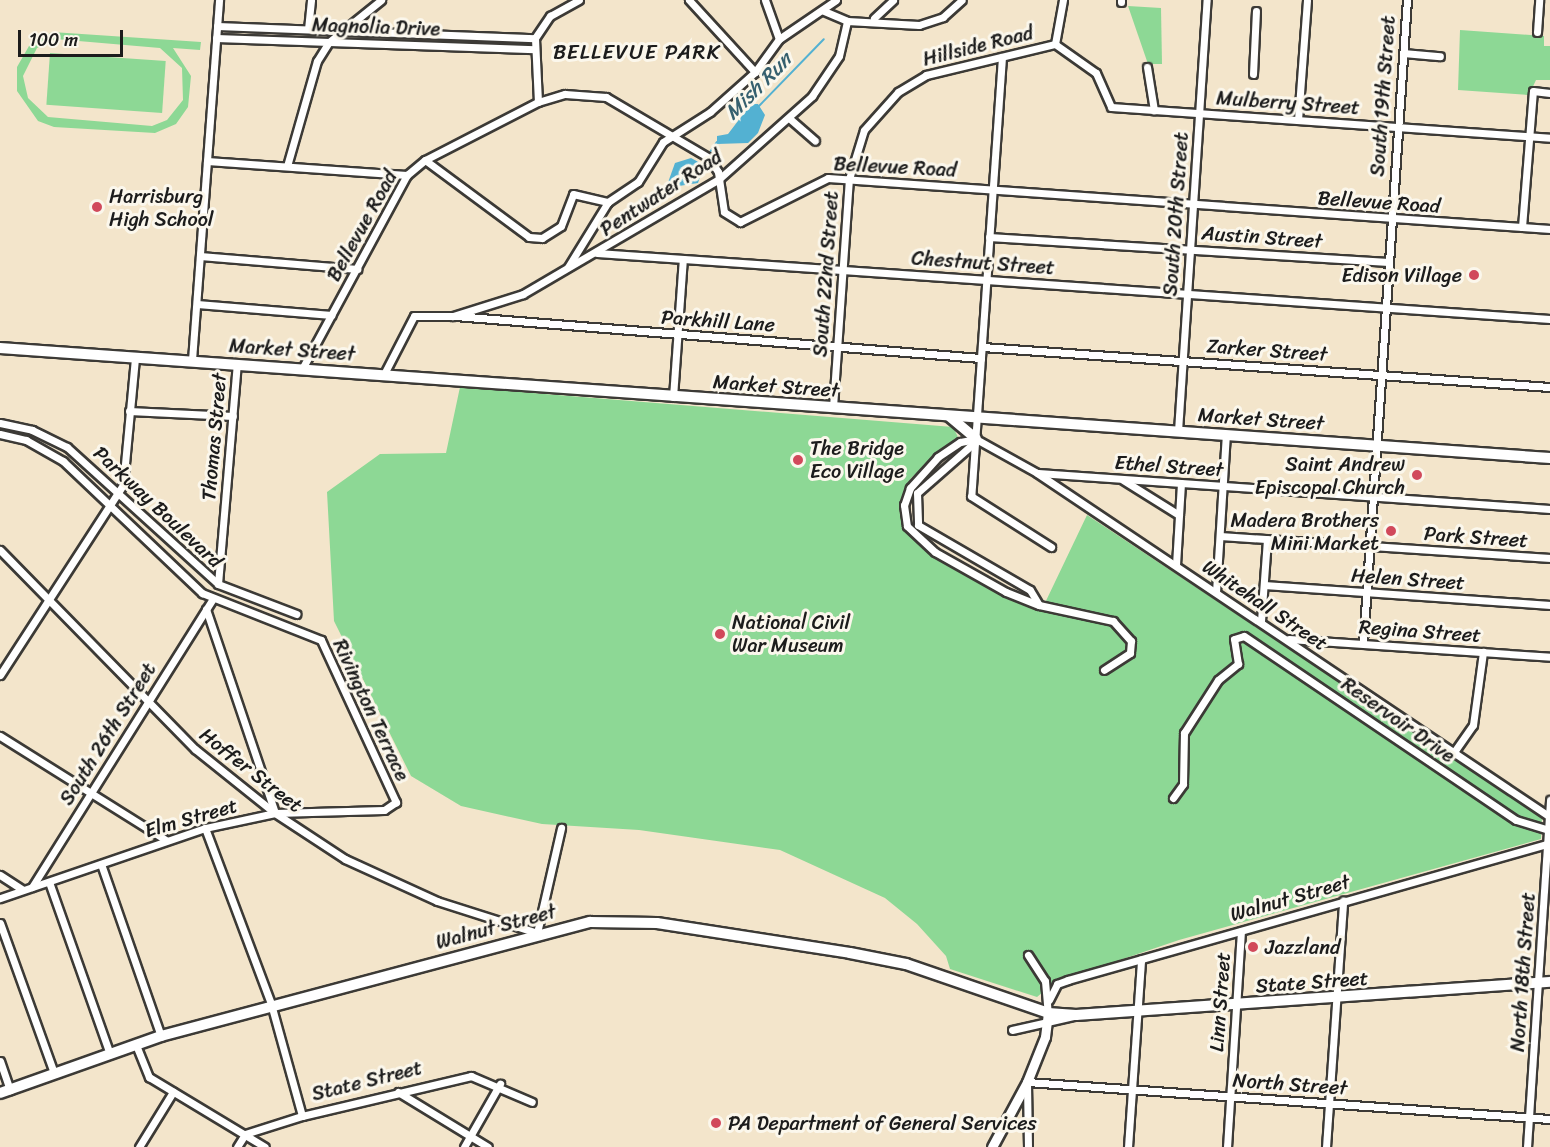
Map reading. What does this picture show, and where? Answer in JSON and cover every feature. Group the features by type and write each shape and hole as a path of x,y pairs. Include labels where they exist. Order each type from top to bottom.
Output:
{"main road":[{"name":"Market Street","path":"0,348 1550,458"},
{"path":"949,416 976,440"},
{"name":"Walnut Street","path":"5,1092 161,1036 271,1004 537,933 590,922 657,923 906,964 1048,1013"},
{"name":"State Street","path":"1048,1013 1076,1015 1138,1013 1544,983"}],"street":[{"path":"192,360 219,0"},
{"path":"308,29 311,0"},
{"path":"286,166 303,96 329,42 381,0"},
{"path":"538,102 535,38 550,16 579,0"},
{"path":"689,0 755,72"},
{"path":"765,0 779,39"},
{"path":"565,272 608,202 638,182 673,132 710,112 755,72 779,39 824,11 836,0"},
{"path":"874,18 893,0"},
{"path":"824,11 847,21 874,18 931,23 962,0"},
{"name":"Hillside Road","path":"849,179 864,130 898,92 926,75 1055,44 1064,0"},
{"name":"South 20th Street","path":"1178,431 1207,0"},
{"path":"1299,120 1307,0"},
{"name":"South 19th Street","path":"1363,643 1407,0"},
{"path":"1537,32 1539,0"},
{"path":"1253,74 1257,11"},
{"name":"Pentwater Road","path":"597,253 719,179 790,119 831,72 847,21"},
{"name":"Magnolia Drive","path":"217,26 535,38"},
{"name":"Magnolia Drive","path":"216,39 536,49"},
{"name":"Mulberry Street","path":"1055,44 1096,73 1111,107 1550,138"},
{"path":"1403,53 1440,56"},
{"path":"1002,57 971,496 1051,547"},
{"path":"1147,67 1154,110"},
{"path":"1522,227 1533,91 1550,93"},
{"name":"Bellevue Road","path":"302,369 407,175 425,160 538,102 566,94 606,96 673,132 709,158 719,179 724,212 740,222 828,178 1391,220 1550,229"},
{"path":"790,119 814,141"},
{"path":"207,160 407,175"},
{"path":"425,160 529,237 542,238 561,226 573,194 608,202"},
{"name":"South 22nd Street","path":"833,407 849,179"},
{"name":"Austin Street","path":"989,237 1388,262"},
{"path":"384,374 406,323 414,316 453,316 523,294 597,253"},
{"name":"Chestnut Street","path":"597,253 1550,319"},
{"path":"200,256 357,269"},
{"path":"673,397 683,259"},
{"path":"197,304 332,315"},
{"name":"Parkhill Lane","path":"453,316 981,358"},
{"name":"Zarker Street","path":"982,347 1550,387"},
{"path":"0,675 108,502 118,492 135,357"},
{"name":"Thomas Street","path":"218,584 237,364"},
{"path":"129,411 233,416"},
{"name":"Parkway Boulevard","path":"0,423 32,430 67,447 218,584 296,614"},
{"name":"Parkway Boulevard","path":"0,434 46,450 108,502 184,579 213,598"},
{"path":"1216,592 1226,435"},
{"path":"976,440 960,442 938,457 910,488 904,505 907,526 943,556 1039,605 1095,615 1124,629 1130,653 1104,670"},
{"path":"976,440 917,493 918,525 1030,590 1039,605"},
{"name":"Whitehall Street","path":"976,440 1037,473 1261,621 1549,817"},
{"name":"Ethel Street","path":"1037,473 1550,509"},
{"path":"1122,479 1179,515"},
{"path":"1176,565 1181,483"},
{"name":"Park Street","path":"1220,536 1550,558"},
{"path":"1261,621 1268,539"},
{"name":"Hoffer Street","path":"0,550 48,598 146,705 275,813 391,881 537,933"},
{"name":"Helen Street","path":"1264,585 1550,605"},
{"name":"South 26th Street","path":"32,887 213,598"},
{"name":"Rivington Terrace","path":"213,598 321,640 396,802"},
{"path":"206,609 275,813"},
{"name":"Reservoir Drive","path":"1173,798 1183,784 1184,733 1218,680 1238,664 1234,639 1244,636 1516,820 1548,830"},
{"name":"Regina Street","path":"1287,639 1550,657"},
{"path":"1454,752 1473,725 1483,652"},
{"path":"0,736 166,840"},
{"name":"North 18th Street","path":"1527,1147 1544,983 1550,800"},
{"name":"Elm Street","path":"0,898 205,828 275,813 384,810 396,802"},
{"path":"205,828 271,1004 302,1116"},
{"path":"537,933 561,828"},
{"name":"Walnut Street","path":"1049,1000 1057,984 1068,980 1549,843"},
{"path":"101,864 161,1036"},
{"path":"0,875 23,890"},
{"path":"49,882 110,1054"},
{"path":"1326,1147 1343,901"},
{"path":"0,923 54,1073"},
{"name":"Linn Street","path":"1227,1147 1241,931"},
{"path":"992,1147 1027,1082 1047,1025 1049,1000 1045,981 1028,955"},
{"path":"1128,1147 1141,959"},
{"name":"State Street","path":"1012,1030 1047,1025 1076,1015"},
{"path":"136,1045 149,1077 265,1147"},
{"path":"0,1061 5,1092"},
{"name":"State Street","path":"244,1134 302,1116 471,1076 500,1084 532,1102"},
{"path":"1027,1082 1028,1147"},
{"name":"North Street","path":"1027,1082 1550,1119"},
{"path":"464,1147 500,1084"},
{"path":"139,1147 173,1092"},
{"path":"398,1092 488,1147"},
{"path":"237,1147 244,1134"}],"green space":[{"path":"1128,6 1161,8 1162,64 1148,64"},
{"path":"1460,30 1544,36 1544,46 1550,46 1550,80 1536,80 1529,95 1458,90"},
{"path":"52,32 201,42 200,50 173,48 191,76 188,107 176,124 155,133 54,127 38,121 17,91 17,67 29,46","holes":["55,39 160,48 182,68 183,100 167,120 152,126 48,117 28,98 23,76 37,48"]},
{"path":"50,53 166,61 162,113 46,105"},
{"path":"460,387 953,427 958,437 911,478 900,506 905,529 924,550 1002,595 1044,605 1087,515 1531,809 1542,817 1541,839 1179,940 1055,982 1037,997 950,969 946,956 917,924 885,898 780,850 639,830 542,824 461,806 411,776 334,621 327,492 380,454 446,453"}],"water":[{"path":"751,104 758,104 765,115 758,133 748,143 717,144 717,136 728,134"},
{"path":"691,158 704,165 698,183 666,188 675,163"}],"waterway":[{"name":"Mish Run","path":"759,106 824,39"},
{"name":"Mish Run","path":"710,152 717,142"},
{"path":"636,213 640,201 669,186"}],"place":[{"name":"Harrisburg High School","path":"97,207"},
{"name":"Edison Village","path":"1474,275"},
{"name":"The Bridge Eco Village","path":"798,460"},
{"name":"Saint Andrew Episcopal Church","path":"1417,475"},
{"name":"Madera Brothers Mini Market","path":"1391,531"},
{"name":"National Civil War Museum","path":"720,634"},
{"name":"Jazzland","path":"1253,947"},
{"name":"PA Department of General Services","path":"716,1123"}],"district":[{"name":"BELLEVUE PARK","path":"637,52"}]}
